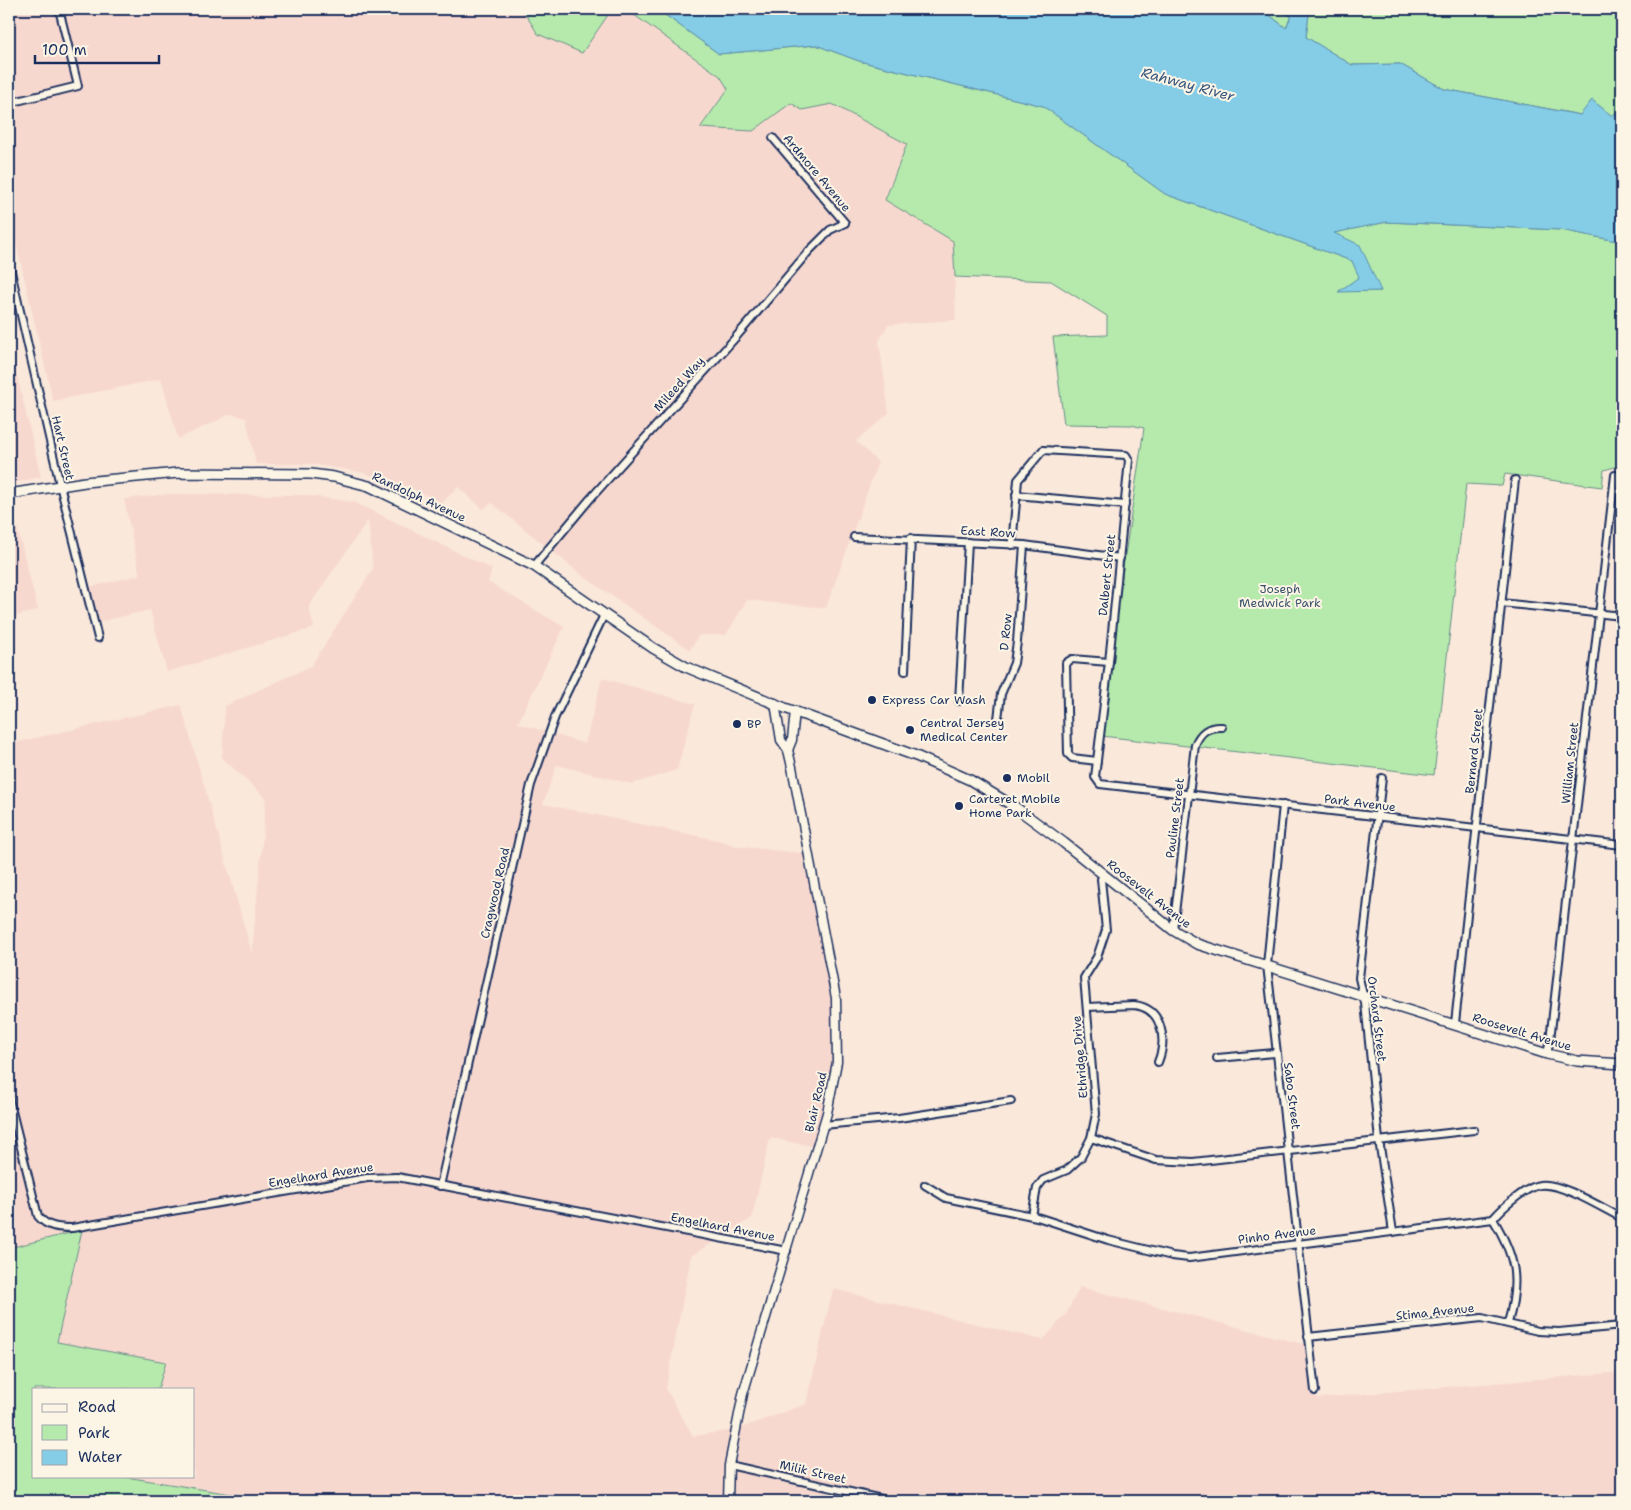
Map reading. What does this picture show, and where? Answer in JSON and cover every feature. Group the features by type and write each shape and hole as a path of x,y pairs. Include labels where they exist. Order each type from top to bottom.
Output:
{"main road":[{"name":"Randolph Avenue","path":"9,494 60,485 178,474 271,473 334,477 385,493 534,566 657,651 686,667 775,703"},
{"name":"Roosevelt Avenue","path":"775,703 916,756 970,780 1015,807 1174,930 1197,944 1363,994 1547,1054 1577,1061 1622,1064"}],"street":[{"path":"9,104 78,86 59,9"},
{"name":"Ardmore Avenue","path":"773,138 845,223"},
{"name":"Mileed Way","path":"534,566 590,499 736,337 809,251 830,230 845,223"},
{"name":"Hart Street","path":"9,263 60,485 98,638"},
{"name":"Dalbert Street","path":"1016,495 1018,480 1043,450 1126,455 1129,460 1096,781"},
{"name":"William Street","path":"1547,1054 1574,838 1615,475"},
{"name":"Bernard Street","path":"1455,1024 1515,480"},
{"path":"1012,545 1016,495 1125,505"},
{"name":"East Row","path":"854,537 910,538 1024,545 1120,558"},
{"path":"905,671 910,538"},
{"path":"959,701 968,542"},
{"name":"D Row","path":"998,719 1001,694 1014,662 1017,642 1024,545"},
{"path":"1501,603 1622,616"},
{"name":"Cragwood Road","path":"440,1186 535,770 555,717 604,615"},
{"path":"1097,761 1072,758 1068,754 1066,663 1072,660 1109,662"},
{"name":"Blair Road","path":"728,1501 729,1465 743,1394 787,1251 832,1093 837,1062 836,998 788,750 781,740 775,703"},
{"path":"788,750 792,740 795,711"},
{"name":"Pauline Street","path":"1174,930 1195,745 1199,736 1212,726 1222,727"},
{"name":"Orchard Street","path":"1382,778 1359,978 1363,994 1379,1140 1392,1232"},
{"name":"Park Avenue","path":"1096,781 1103,785 1622,845"},
{"name":"Sabo Street","path":"1283,805 1267,964 1275,1053 1315,1391"},
{"name":"Ethridge Drive","path":"1032,1216 1037,1188 1043,1180 1067,1170 1074,1164 1085,1150 1090,1138 1096,1102 1084,978 1097,957 1106,930 1101,880 1104,874"},
{"path":"1087,1007 1134,1005 1142,1006 1151,1012 1162,1032 1163,1048 1158,1062"},
{"path":"1216,1058 1275,1053"},
{"name":"Engelhard Avenue","path":"9,1099 38,1216 42,1221 58,1228 72,1228 367,1178 397,1177 787,1251"},
{"path":"823,1124 891,1119 1011,1101"},
{"path":"1090,1138 1156,1160 1193,1162 1474,1130"},
{"path":"1508,1323 1514,1296 1514,1264 1508,1246 1493,1219 1502,1209 1539,1185 1554,1185 1622,1218"},
{"name":"Pinho Avenue","path":"925,1186 946,1198 1032,1216 1108,1240 1172,1256 1189,1258 1493,1219"},
{"name":"Stima Avenue","path":"1308,1337 1482,1318 1538,1331 1559,1332 1622,1326"},
{"name":"Milik Street","path":"729,1465 891,1501"}],"shaded area":[{"path":"9,9 522,9 538,34 610,11 627,10 720,76 728,89 700,128 753,131 791,103 802,110 832,104 908,144 885,200 953,241 956,320 888,325 879,341 889,413 856,441 878,462 826,608 747,600 726,635 699,635 690,650 583,576 492,503 483,509 458,487 442,503 409,487 360,472 311,464 256,464 246,418 231,414 178,439 161,379 53,401 9,213"},
{"path":"9,341 41,477 9,484"},
{"path":"169,494 302,495 354,502 492,569 488,582 564,627 518,723 585,744 602,678 695,704 677,770 632,784 557,765 543,804 722,841 736,846 810,854 839,1046 817,1147 770,1138 752,1218 691,1256 666,1389 693,1436 735,1430 806,1404 833,1289 1043,1340 1066,1314 1080,1287 1311,1346 1317,1398 1622,1372 1622,1501 274,1501 132,1478 195,1478 195,1388 158,1388 165,1362 56,1342 82,1230 9,1248 9,744 181,705 252,953 266,798 222,758 225,706 311,666 373,569 368,520 309,606 314,628 167,672 150,610 99,622 90,587 140,575 124,499"},
{"path":"9,496 38,610 9,618"}],"green space":[{"name":"Joseph Medwick Park","path":"522,9 657,9 719,54 816,45 859,61 1043,106 1165,194 1352,261 1360,277 1339,291 1381,291 1333,233 1387,222 1561,230 1622,242 1622,465 1604,470 1602,487 1505,474 1502,486 1466,484 1434,775 1102,736 1109,662 1144,428 1131,425 1064,424 1053,337 1107,335 1107,316 1051,281 955,277 953,241 885,200 907,144 832,104 802,110 791,103 753,131 700,128 728,89 720,76 627,10 610,12 582,53 538,34"},
{"path":"1258,9 1276,9 1291,16 1286,28 1263,10"},
{"path":"1302,9 1622,9 1622,107 1612,116 1592,100 1581,115 1444,89 1400,64 1352,65 1306,37 1309,14"},
{"path":"82,1230 57,1342 166,1362 158,1388 32,1388 32,1478 132,1478 274,1501 9,1501 9,1248"}],"water":[{"name":"Rahway River","path":"657,9 1258,9 1263,10 1286,28 1291,16 1276,9 1302,9 1309,14 1306,37 1352,65 1400,64 1444,89 1580,115 1592,100 1612,116 1622,107 1622,242 1561,230 1387,222 1334,233 1360,245 1381,291 1338,292 1359,277 1352,261 1165,194 1043,106 859,61 816,45 719,54"}],"place":[{"name":"Express Car Wash","path":"872,700"},
{"name":"BP","path":"737,724"},
{"name":"Central Jersey Medical Center","path":"910,730"},
{"name":"Mobil","path":"1007,778"},
{"name":"Carteret Mobile Home Park","path":"959,806"}]}
